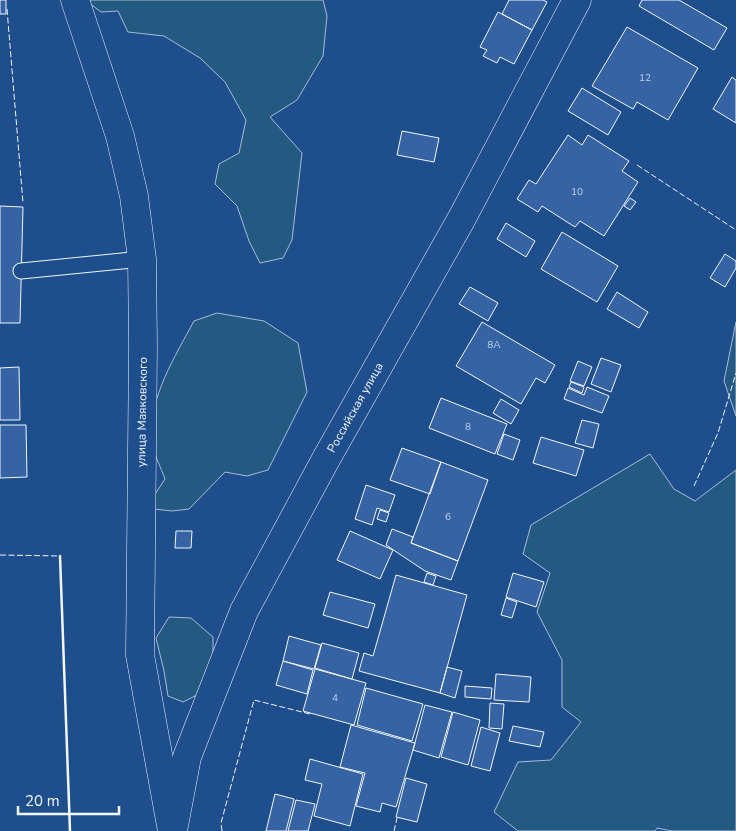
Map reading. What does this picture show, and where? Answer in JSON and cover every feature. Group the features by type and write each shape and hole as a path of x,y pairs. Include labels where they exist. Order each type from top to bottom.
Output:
{"street":[{"name":"улица Маяковского","path":"75,0 120,136 134,196 142,259 140,655 172,831"},
{"name":"Российская улица","path":"172,831 187,757 244,611 326,459 462,218 577,0"}],"lane":[{"path":"21,271 142,259"}],"shaded area":[{"path":"85,0 323,0 327,16 323,56 297,100 270,117 302,153 292,240 283,258 260,263 249,241 237,206 215,184 219,164 239,153 246,120 225,82 200,58 164,36 128,32 118,11 101,12"},
{"path":"217,313 264,321 298,343 307,392 268,470 247,476 225,472 189,509 172,511 146,508 165,479 152,444 152,423 159,392 194,321"},
{"path":"736,322 736,416 724,381"},
{"path":"650,454 674,489 695,501 736,470 736,831 672,831 657,828 655,831 518,831 494,812 518,762 551,760 581,722 562,707 562,660 537,612 550,573 523,554 531,525"},
{"path":"169,617 191,618 213,637 213,662 197,695 183,702 168,696 156,638"}],"building":[{"path":"0,0 6,0 6,14 0,14"},
{"path":"509,0 543,0 547,2 532,30 502,14"},
{"path":"642,0 679,0 727,28 714,50 639,6"},
{"path":"498,12 532,30 514,64 500,57 497,63 483,56 487,50 480,47"},
{"path":"627,27 698,68 668,120 637,102 633,109 592,86"},
{"path":"732,77 736,80 736,123 713,109"},
{"path":"582,88 621,112 608,135 568,111"},
{"path":"402,131 439,138 434,162 397,155"},
{"path":"568,135 582,145 588,135 629,161 622,171 638,182 604,236 580,221 575,227 542,206 538,212 517,199 529,180 536,184"},
{"path":"630,198 636,202 630,210 624,206"},
{"path":"0,206 23,207 20,323 0,323"},
{"path":"506,223 535,241 526,257 497,239"},
{"path":"562,232 618,266 597,302 541,269"},
{"path":"725,254 736,261 736,268 725,287 710,278"},
{"path":"470,287 498,303 488,321 459,304"},
{"path":"617,292 648,312 639,328 607,309"},
{"path":"482,322 555,365 545,383 536,378 521,404 456,366"},
{"path":"601,358 621,365 611,392 591,384"},
{"path":"578,361 592,367 584,386 570,381"},
{"path":"19,367 20,420 0,420 0,368"},
{"path":"571,382 584,387 582,393 569,387"},
{"path":"587,387 609,396 602,413 564,399 568,388 584,395"},
{"path":"441,398 507,424 495,454 429,428"},
{"path":"501,399 519,410 511,424 493,413"},
{"path":"582,420 599,424 593,448 575,443"},
{"path":"0,425 26,425 27,477 0,478"},
{"path":"504,434 520,440 513,460 497,454"},
{"path":"541,437 584,450 576,476 533,463"},
{"path":"402,448 441,462 430,494 390,480"},
{"path":"441,462 488,480 458,561 411,543"},
{"path":"366,485 395,495 389,512 377,508 372,525 355,519"},
{"path":"380,510 389,513 386,522 377,519"},
{"path":"392,529 413,537 411,543 458,561 451,580 425,571 386,545"},
{"path":"176,531 192,531 191,548 175,548"},
{"path":"350,531 393,550 380,579 337,560"},
{"path":"427,573 436,576 433,585 424,582"},
{"path":"513,573 544,582 536,607 506,597"},
{"path":"396,575 467,595 440,693 359,671 364,653 373,656"},
{"path":"330,592 375,604 368,628 323,615"},
{"path":"506,598 517,602 512,618 501,615"},
{"path":"289,636 321,645 314,669 283,661"},
{"path":"322,643 359,653 352,679 315,668"},
{"path":"283,661 313,670 307,694 276,685"},
{"path":"447,667 462,671 455,698 440,693"},
{"path":"315,669 366,683 354,725 303,711"},
{"path":"496,674 531,677 529,702 494,700"},
{"path":"465,686 492,688 491,699 465,697"},
{"path":"366,688 423,704 412,741 357,725"},
{"path":"490,703 504,704 502,729 489,728"},
{"path":"425,705 452,712 439,758 413,750"},
{"path":"453,712 480,720 468,765 441,757"},
{"path":"351,725 415,743 396,807 382,803 380,812 356,806 365,773 340,767"},
{"path":"513,726 544,732 540,747 509,741"},
{"path":"481,727 500,733 490,771 471,766"},
{"path":"310,759 363,774 350,826 314,816 322,784 305,780"},
{"path":"406,778 427,784 417,822 396,817"},
{"path":"275,794 294,799 286,831 266,831"},
{"path":"296,800 315,804 308,831 288,831"}],"fence":[{"path":"7,9 23,203"},
{"path":"637,165 736,230"},
{"path":"694,486 718,433 736,373"},
{"path":"0,555 60,556"},
{"path":"222,831 221,823 254,700 310,714"},
{"path":"394,831 397,818"}],"wall":[{"path":"60,556 70,831"}]}
